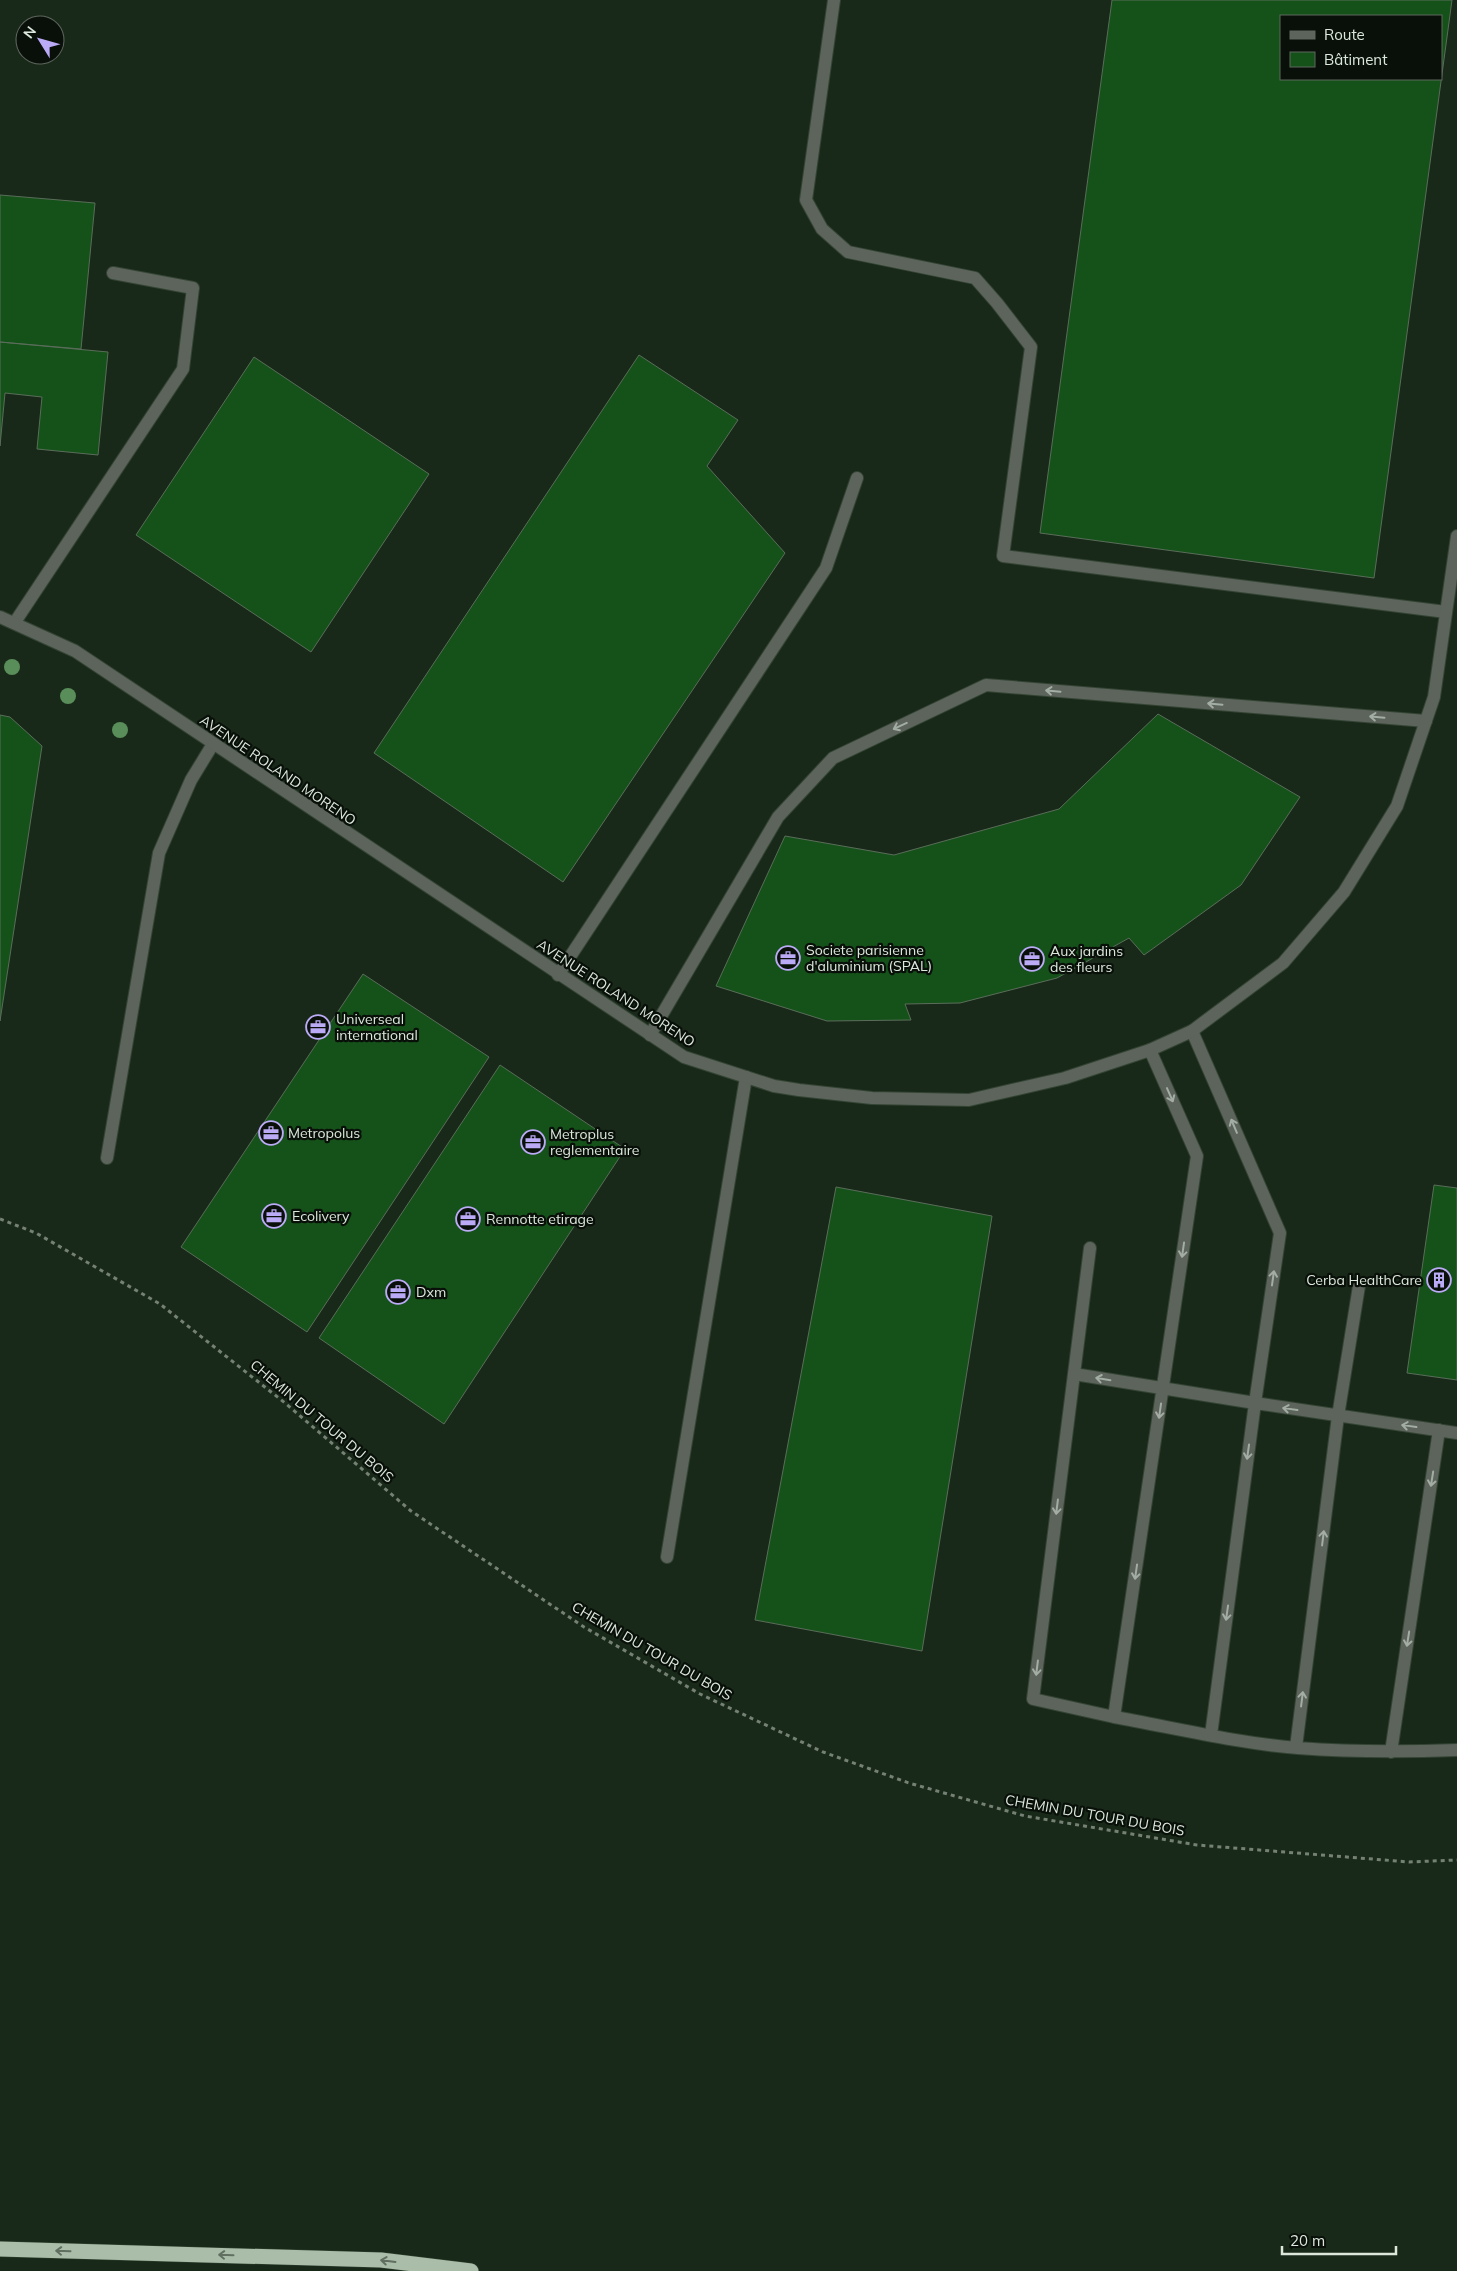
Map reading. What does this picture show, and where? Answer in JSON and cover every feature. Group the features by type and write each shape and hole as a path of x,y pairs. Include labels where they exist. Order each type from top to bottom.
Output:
{"highway":[{"path":"0,2249 381,2260 471,2271"}],"street":[{"path":"834,0 806,200 822,229 848,252 975,278 998,303 1031,347 1003,556 1446,612"},
{"path":"15,622 183,369 193,288 113,273"},
{"path":"558,975 826,568 857,478"},
{"name":"AVENUE ROLAND MORENO","path":"0,617 15,622 75,651 558,975 684,1057 774,1086 872,1098 969,1100 1065,1078 1150,1050 1192,1031 1283,963 1344,892 1398,806 1434,697 1457,536"},
{"path":"650,1035 778,817 833,758 986,685 1426,721"},
{"path":"107,1158 159,854 191,780 212,744"},
{"path":"1192,1031 1280,1233 1255,1403 1211,1735"},
{"path":"1114,1717 1197,1156 1150,1050"},
{"path":"667,1557 746,1077"},
{"path":"1090,1248 1033,1699 1114,1717 1296,1748 1391,1752 1457,1750"},
{"path":"1296,1748 1338,1416 1359,1286"},
{"path":"1074,1374 1457,1433"},
{"path":"1391,1752 1439,1430"}],"path":[{"name":"CHEMIN DU TOUR DU BOIS","path":"0,1219 36,1233 160,1304 284,1403 412,1511 584,1627 700,1694 823,1752 908,1783 1034,1818 1197,1845 1409,1862 1457,1860"}],"building":[{"path":"1112,0 1452,0 1442,74 1442,15 1280,15 1280,80 1441,80 1374,578 1040,533"},
{"path":"0,195 95,203 81,349 0,342"},
{"path":"0,342 108,352 98,455 37,449 42,397 5,393 0,446"},
{"path":"639,355 738,420 707,466 785,553 563,882 374,753"},
{"path":"254,357 429,474 311,652 136,535"},
{"path":"1158,714 1300,797 1241,885 1144,955 1129,938 1057,978 960,1003 905,1004 911,1020 827,1021 716,986 785,836 894,855 1059,809"},
{"path":"0,715 10,717 42,746 0,1021"},
{"path":"363,974 489,1057 307,1332 181,1247"},
{"path":"500,1065 625,1149 444,1424 319,1338"},
{"name":"Cerba HealthCare","path":"1434,1185 1457,1188 1457,1380 1407,1373"},
{"path":"836,1187 992,1216 922,1651 755,1620"}],"place":[{"name":"Societe parisienne d'aluminium (SPAL)","path":"788,958"},
{"name":"Aux jardins des fleurs","path":"1032,959"},
{"name":"Universeal international","path":"318,1027"},
{"name":"Metropolus","path":"271,1133"},
{"name":"Metroplus reglementaire","path":"533,1142"},
{"name":"Ecolivery","path":"274,1216"},
{"name":"Rennotte etirage","path":"468,1219"},
{"name":"Cerba HealthCare","path":"1439,1280"},
{"name":"Dxm","path":"398,1292"}]}
